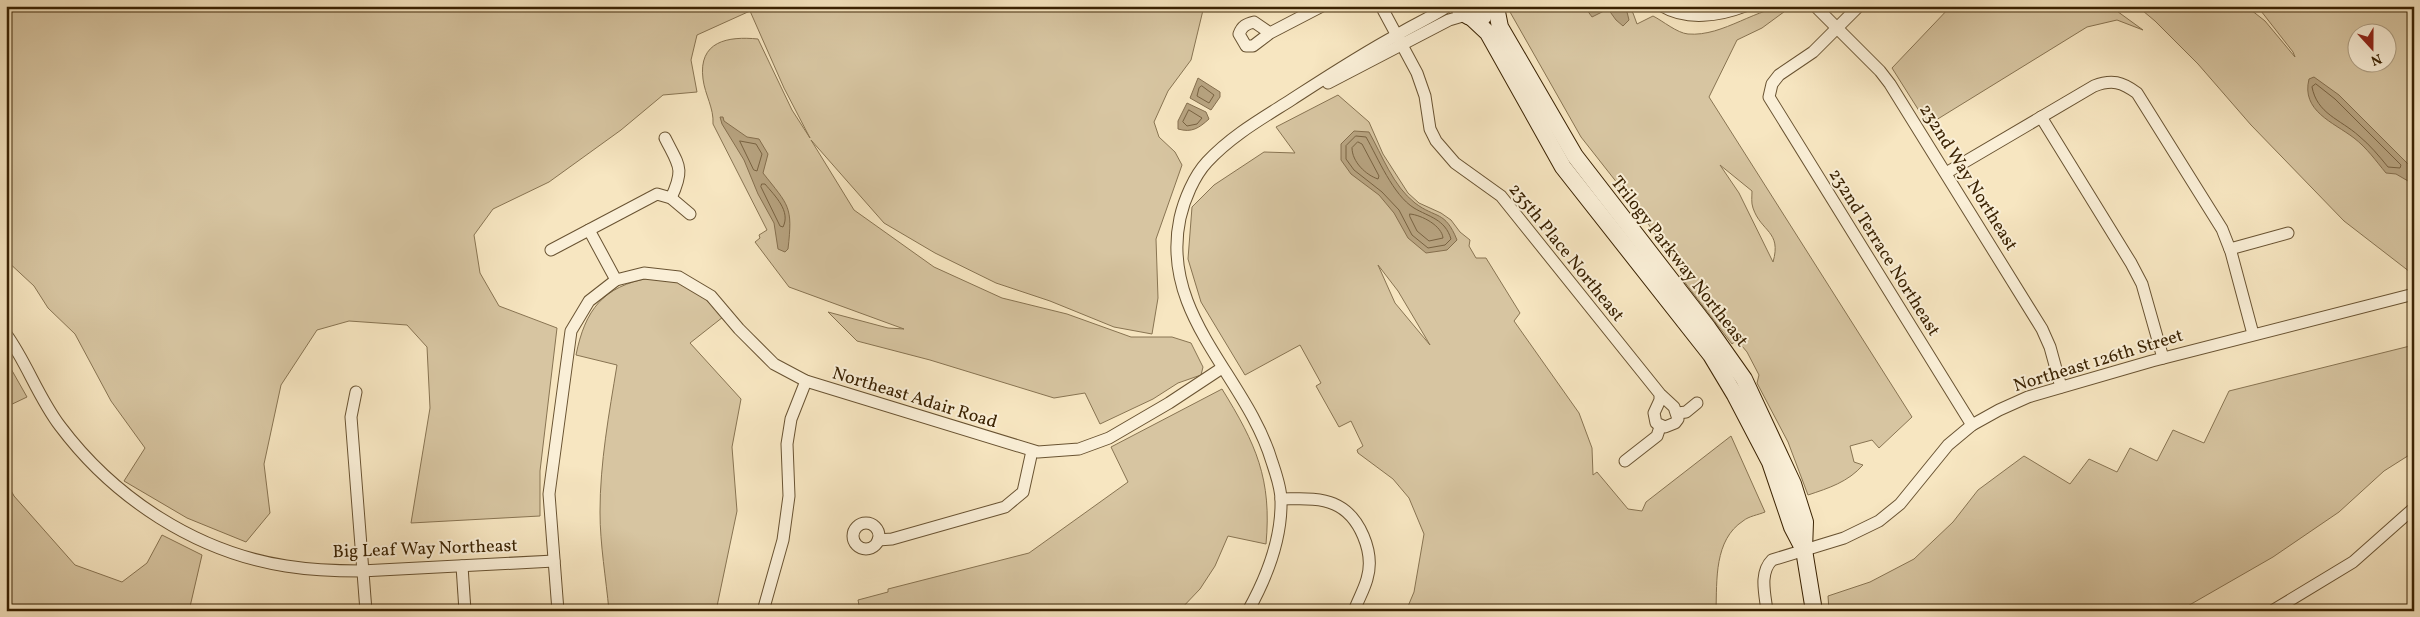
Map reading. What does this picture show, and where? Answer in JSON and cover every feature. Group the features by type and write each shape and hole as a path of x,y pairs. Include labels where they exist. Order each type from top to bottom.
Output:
{"street":[{"path":"1270,33 1322,6"},
{"name":"235th Place Northeast","path":"1380,6 1423,88 1430,129 1436,141 1456,163 1501,196 1660,394 1678,413"},
{"path":"1248,611 1266,576 1276,545 1281,498 1268,448 1257,424 1222,368 1189,310 1183,294 1176,251 1182,208 1205,164 1231,138 1396,35 1448,6"},
{"path":"1279,107 1402,46 1449,20 1465,13 1486,16 1496,6"},
{"name":"Trilogy Parkway Northeast","path":"1496,6 1500,27 1575,156 1719,343 1744,379 1793,484 1805,522 1804,550 1814,611"},
{"path":"1662,6 1693,15 1724,14 1745,6"},
{"name":"232nd Way Northeast","path":"1815,6 1880,72 1946,173 2042,329 2050,347 2060,387"},
{"path":"1837,28 1860,6"},
{"name":"Trilogy Parkway Northeast","path":"1465,13 1488,33 1568,174 1711,355 1759,437 1770,462 1792,527 1804,550"},
{"name":"232nd Terrace Northeast","path":"1837,28 1813,52 1779,75 1772,84 1769,98 1972,425"},
{"path":"1946,173 2094,86 2106,82 2122,83 2137,93 2222,229 2230,249 2254,334"},
{"path":"2042,118 2132,263 2142,284 2163,358"},
{"path":"665,138 680,167 680,180 671,198"},
{"path":"551,250 657,194 671,198 690,214"},
{"path":"558,611 549,494 571,331 589,301 616,280 589,230"},
{"path":"2230,249 2288,233"},
{"name":"Northeast Adair Road","path":"616,280 644,273 679,276 711,296 739,329 774,364 806,381 1032,451 1079,448 1109,438 1169,403 1222,368"},
{"name":"Northeast 126th Street","path":"1767,611 1764,575 1768,564 1778,557 1844,538 1879,521 1900,504 1948,445 1972,425 1999,410 2028,397 2163,358 2414,294"},
{"name":"Big Leaf Way Northeast","path":"6,334 59,425 95,466 123,492 195,538 242,556 285,566 361,571 554,561"},
{"path":"763,611 783,540 788,496 787,444 791,419 806,381"},
{"path":"356,392 350,417 361,571 366,611"},
{"path":"1660,394 1660,400 1654,413 1656,423 1665,428 1675,423 1678,413 1686,412 1697,403"},
{"path":"1625,461 1657,436 1660,426"},
{"path":"878,540 892,539 1005,507 1023,492 1032,451"},
{"path":"1281,498 1308,499 1335,504 1357,522 1368,550 1368,578 1354,611"},
{"path":"2272,611 2353,562 2414,508"},
{"path":"462,566 465,611"}],"shaded area":[{"path":"6,6 1204,6 1191,60 1168,91 1154,122 1159,137 1175,152 1182,165 1156,239 1158,298 1152,334 1114,327 1050,301 996,283 935,253 884,223 811,140 854,210 934,267 1002,298 1067,314 1131,337 1172,337 1191,343 1203,367 1201,375 1178,383 1153,399 1100,424 1085,393 1054,398 930,360 857,341 828,312 888,328 904,329 789,287 755,242 760,238 759,235 767,230 713,124 712,112 703,79 705,56 710,49 726,40 758,39 792,110 810,138 784,88 750,11 697,35 691,60 697,92 663,95 621,130 549,182 493,209 474,235 480,273 499,306 557,328 540,471 540,516 411,523 430,408 427,347 407,325 349,321 317,330 281,385 264,464 270,513 246,542 187,518 124,481 145,448 111,401 75,334 48,308 34,286 6,260"},
{"path":"1512,6 1625,6 1633,13 1637,24 1653,16 1684,33 1701,34 1715,31 1779,7 1792,6 1762,28 1737,40 1709,97 1912,417 1879,448 1872,440 1850,446 1854,462 1863,465 1851,476 1831,487 1808,495 1788,442 1757,383 1759,375 1747,352 1737,340 1732,344 1680,276 1683,274 1640,212 1581,137 1510,12","holes":["1720,165 1752,191 1753,208 1775,244 1773,262 1739,193"]},
{"path":"1951,6 2110,6 2143,30 2117,20 2087,27 1928,125 1892,68"},
{"path":"2137,6 2246,6 2265,21 2295,57 2261,11 2255,6 2414,6 2414,271 2410,272 2344,221 2251,125 2198,64 2155,21"},
{"path":"1338,95 1369,122 1383,154 1408,193 1419,203 1451,220 1460,232 1470,240 1469,246 1476,258 1486,258 1520,313 1514,321 1579,413 1592,448 1593,475 1597,472 1628,509 1642,511 1646,502 1731,436 1765,512 1745,519 1727,539 1722,550 1717,574 1716,611 1406,611 1414,592 1424,534 1409,498 1393,479 1358,453 1357,450 1363,446 1351,421 1339,427 1316,386 1321,383 1300,345 1245,375 1201,302 1188,259 1192,207 1214,185 1264,152 1295,153 1276,127","holes":["1378,265 1398,291 1430,345 1395,303"]},
{"path":"650,278 674,281 691,288 699,293 723,317 690,343 741,399 732,447 737,511 716,611 609,611 601,537 600,493 617,365 576,355 585,325 599,303 608,294 620,287"},
{"path":"2414,345 2414,452 2384,471 2339,512 2273,557 2179,611 1829,611 1828,596 1870,582 1914,559 1953,522 1978,490 2024,456 2070,484 2089,459 2117,472 2130,448 2157,461 2173,430 2204,443 2229,391"},
{"path":"6,360 27,397 6,407"},
{"path":"1222,389 1244,427 1259,463 1264,481 1266,500 1266,544 1228,536 1215,566 1200,589 1179,611 844,611 859,605 858,600 888,592 888,589 1029,553 1128,482 1111,447"},
{"path":"6,481 14,496 75,565 122,582 147,563 162,535 202,555 189,611 6,611"}],"water":[{"path":"1584,6 1608,6 1606,10 1592,17"},
{"path":"1611,6 1627,12 1629,20 1623,26 1608,9"},
{"path":"2314,77 2339,95 2414,170 2414,180 2408,181 2396,174 2386,173 2359,142 2328,121 2314,108 2308,90 2309,79"},
{"path":"1198,78 1220,92 1220,97 1211,110 1190,98"},
{"path":"1187,103 1206,112 1209,119 1195,129 1178,129 1178,121"},
{"path":"720,117 723,117 724,121 747,137 759,139 768,154 763,173 784,200 789,215 788,249 785,252 778,249 774,223 758,194 744,160 722,124"},
{"path":"1354,131 1369,132 1400,188 1422,208 1444,219 1453,230 1457,240 1447,250 1426,253 1408,238 1394,213 1379,195 1351,174 1341,160 1341,144"}]}
